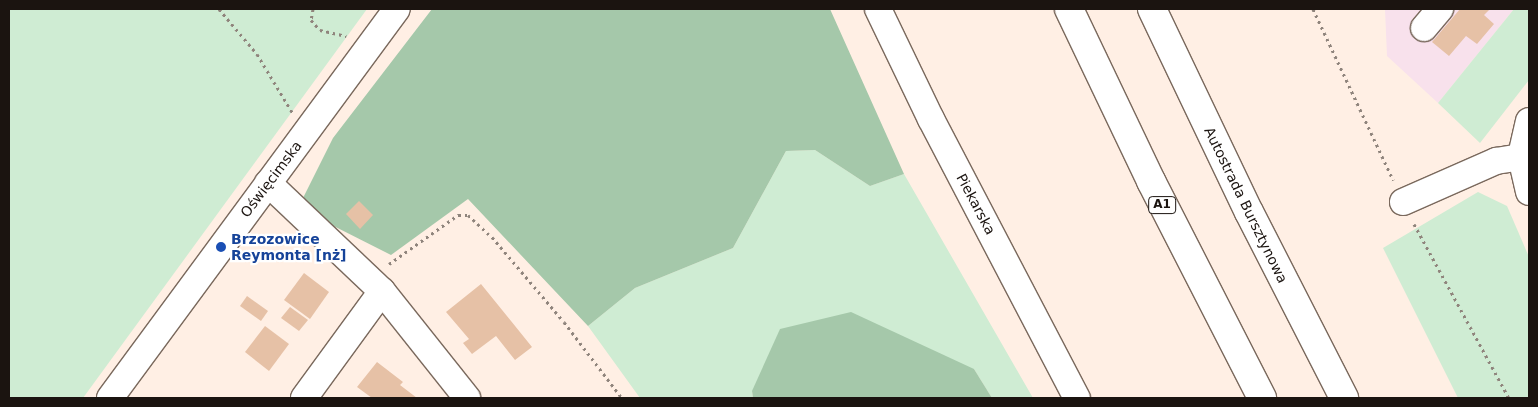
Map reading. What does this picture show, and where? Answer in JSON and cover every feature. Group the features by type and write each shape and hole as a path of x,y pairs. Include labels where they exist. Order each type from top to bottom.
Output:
{"highway":[{"name":"A1","path":"1069,9 1151,181 1262,398"},
{"name":"Autostrada Bursztynowa","path":"1152,9 1249,212 1344,398"}],"street":[{"name":"Oświęcimska","path":"110,398 397,9"},
{"name":"Piekarska","path":"878,9 931,119 1077,398"},
{"path":"1529,120 1521,157 1529,192"},
{"path":"1404,202 1487,164 1521,157"},
{"path":"268,182 376,285 467,398"},
{"path":"304,398 376,285"}],"path":[{"path":"219,9 257,54 293,114"},
{"path":"313,9 311,20 320,30 352,36"},
{"path":"376,285 421,238 458,215 468,215 492,237 564,322 622,398"}],"shaded area":[{"path":"1385,9 1514,9 1438,103 1387,56"}],"green space":[{"path":"9,9 367,9 83,398 9,398"},
{"path":"432,9 830,9 904,174 870,186 815,150 786,151 733,248 635,288 588,326 468,199 391,255 298,208 333,138"},
{"path":"1514,9 1529,9 1529,80 1480,143 1438,103"},
{"path":"815,150 870,186 904,174 1033,398 992,398 974,369 752,391 753,398 640,398 588,326 635,288 733,248 786,151"},
{"path":"1478,192 1507,206 1529,257 1529,398 1458,398 1383,248"},
{"path":"851,312 974,369 992,398 753,398 752,391 780,329"}],"building":[{"path":"1460,9 1490,9 1484,15 1494,24 1477,44 1466,36 1449,56 1432,42"},
{"path":"359,201 373,215 360,229 346,214"},
{"path":"304,273 329,292 310,319 284,300"},
{"path":"481,284 532,347 515,360 496,336 472,354 463,343 469,339 446,312"},
{"path":"247,296 268,311 261,321 240,306"},
{"path":"290,307 308,320 299,331 281,318"},
{"path":"265,326 289,344 269,371 245,352"},
{"path":"377,362 403,382 400,385 417,398 372,398 357,387"}],"place":[{"name":"Brzozowice Reymonta [nż]","path":"221,247"}]}
